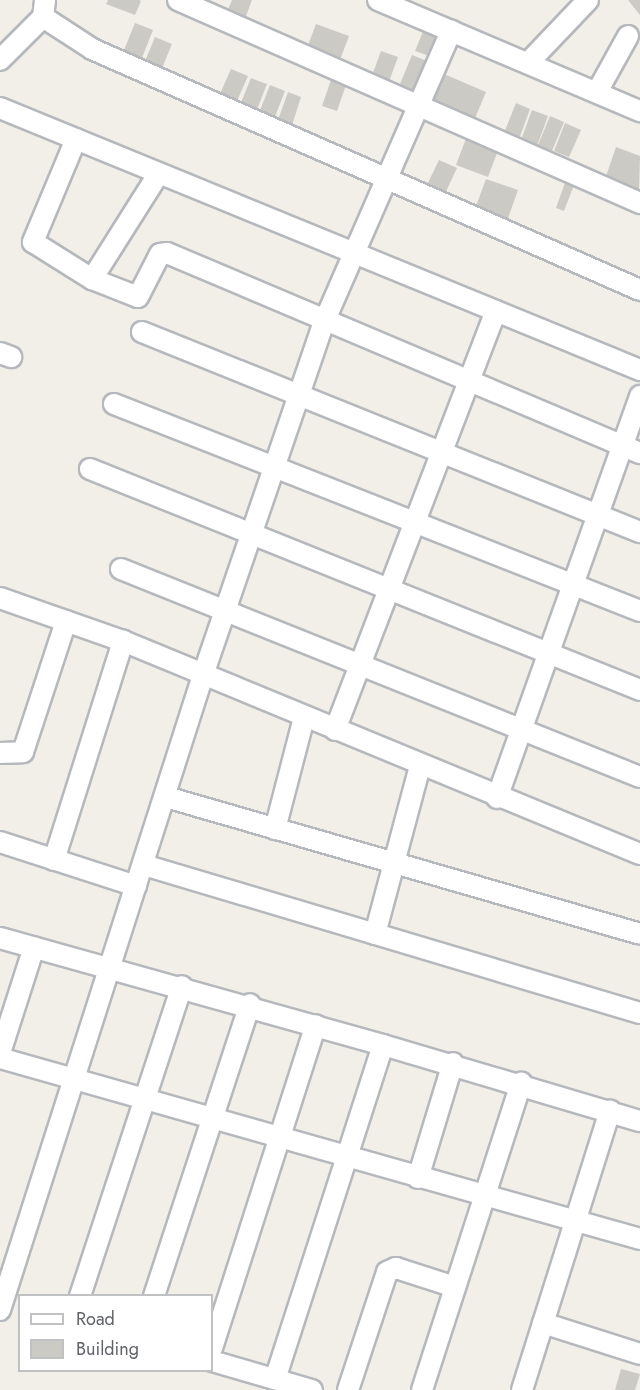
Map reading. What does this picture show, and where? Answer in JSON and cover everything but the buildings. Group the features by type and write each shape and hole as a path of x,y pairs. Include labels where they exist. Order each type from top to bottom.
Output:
{"street":[{"path":"178,0 640,204"},
{"path":"378,0 640,111"},
{"path":"528,63 588,0"},
{"path":"0,60 44,8 92,49 640,290"},
{"path":"6,1303 73,1079 144,866 203,675 277,468 324,322 416,105 451,31"},
{"path":"597,92 628,36"},
{"path":"0,108 640,370"},
{"path":"76,139 33,242 92,279 138,297 157,259 167,253 324,322 631,449"},
{"path":"92,279 159,173"},
{"path":"335,730 496,311"},
{"path":"142,332 299,397 640,532"},
{"path":"497,798 520,729 551,655 599,515 631,449 640,396"},
{"path":"114,404 640,611"},
{"path":"90,469 640,690"},
{"path":"121,569 228,608 640,777"},
{"path":"0,598 123,641 497,798 640,854"},
{"path":"0,753 23,752 66,621"},
{"path":"54,860 123,641"},
{"path":"275,829 304,718"},
{"path":"375,934 420,766"},
{"path":"166,797 640,934"},
{"path":"0,842 136,886"},
{"path":"144,866 640,1013"},
{"path":"0,938 250,1004 383,1046 521,1083 640,1121"},
{"path":"0,1053 34,947"},
{"path":"81,1294 182,986"},
{"path":"155,1294 250,1004"},
{"path":"213,1345 316,1025"},
{"path":"286,1384 348,1160 383,1046"},
{"path":"0,1058 348,1160 640,1239"},
{"path":"418,1178 453,1063"},
{"path":"422,1390 486,1198 521,1083"},
{"path":"522,1390 610,1111"},
{"path":"348,1390 387,1272 396,1268 455,1287"},
{"path":"543,1323 640,1354"},
{"path":"213,1360 312,1390"}]}
